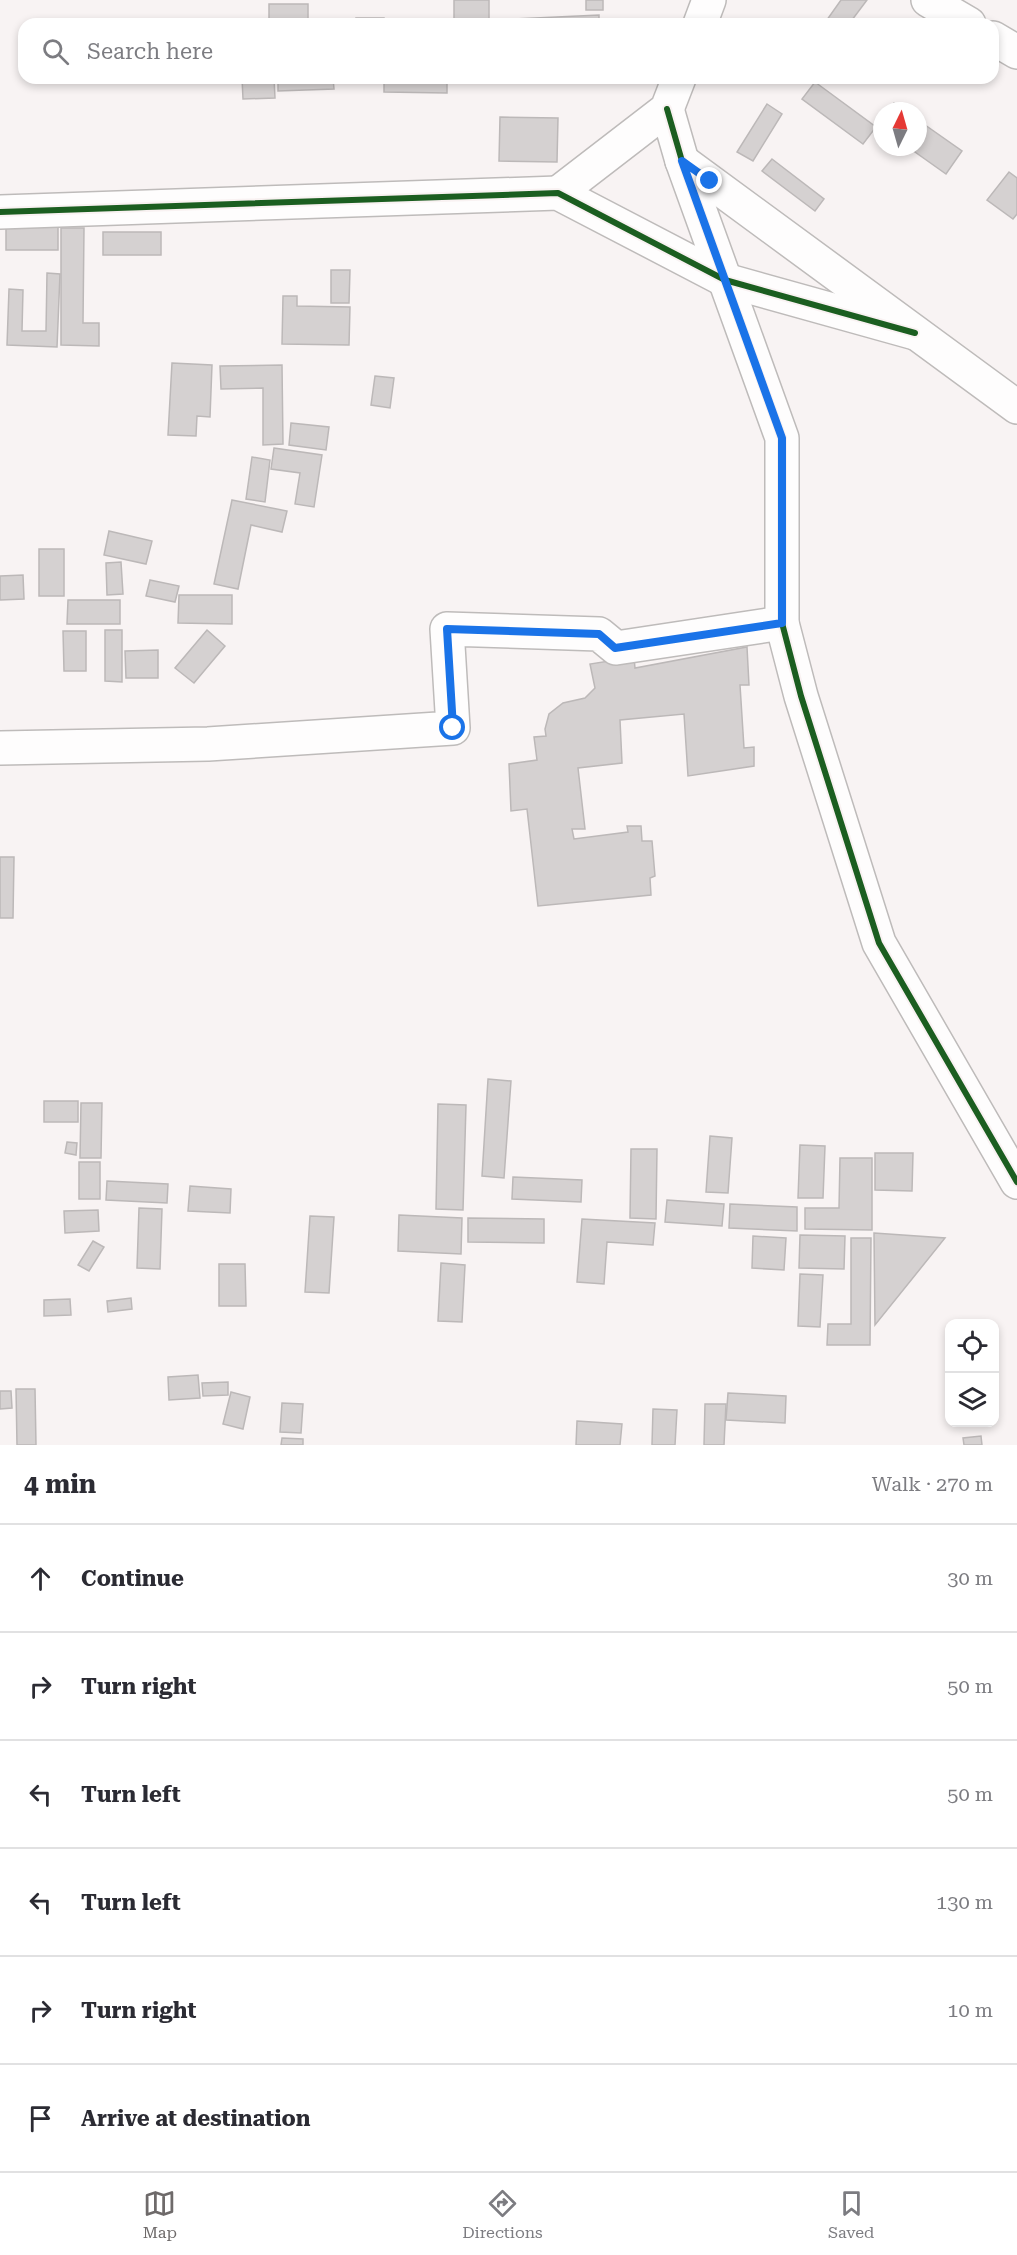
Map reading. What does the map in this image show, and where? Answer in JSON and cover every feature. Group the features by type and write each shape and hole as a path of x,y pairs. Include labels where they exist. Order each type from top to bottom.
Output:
{"street":[{"path":"702,18 709,0"},
{"path":"928,0 959,18"},
{"path":"999,42 1017,52"},
{"path":"558,193 667,109 677,84"},
{"path":"667,109 682,161 782,438 782,623 801,696 879,943 1017,1182"},
{"path":"682,161 1017,407"},
{"path":"0,212 558,193 725,280 915,333"},
{"path":"0,748 208,744 453,728 447,629 599,634 615,648 782,623"}],"building":[{"path":"454,0 489,0 489,18 454,18"},
{"path":"586,0 603,0 603,10 586,10"},
{"path":"841,0 867,0 854,18 828,18"},
{"path":"269,4 308,4 308,18 269,18"},
{"path":"599,15 599,18 535,18"},
{"path":"242,84 274,84 275,98 243,99"},
{"path":"278,84 334,84 334,89 278,91"},
{"path":"384,84 447,84 447,93 384,92"},
{"path":"813,84 818,84 873,125 873,131 863,144 802,99"},
{"path":"767,104 782,114 753,161 737,152"},
{"path":"500,117 558,118 557,162 499,161"},
{"path":"927,126 962,151 946,174 921,156 927,156"},
{"path":"772,159 824,199 815,211 762,171"},
{"path":"1009,172 1017,178 1017,214 1013,219 987,200"},
{"path":"58,223 58,250 6,250 6,224"},
{"path":"61,228 84,228 83,323 99,323 99,346 61,345"},
{"path":"103,232 161,232 161,255 103,255"},
{"path":"331,270 350,270 349,303 331,303"},
{"path":"47,273 60,274 57,347 7,345 9,289 23,290 22,331 46,331"},
{"path":"283,296 297,296 297,306 350,307 349,345 282,344"},
{"path":"172,363 212,365 210,417 197,416 196,436 168,435"},
{"path":"282,365 283,444 263,445 263,388 221,389 220,366"},
{"path":"375,376 394,378 390,408 371,405"},
{"path":"291,423 329,427 326,450 289,445"},
{"path":"274,448 322,455 314,507 295,504 300,473 271,469"},
{"path":"252,457 270,460 265,502 246,499"},
{"path":"232,500 287,511 282,532 251,525 238,589 214,584"},
{"path":"109,531 152,541 146,564 104,555"},
{"path":"39,549 64,549 64,596 39,596"},
{"path":"121,562 123,594 107,595 106,563"},
{"path":"23,575 24,599 0,600 0,576"},
{"path":"150,580 179,586 175,602 146,596"},
{"path":"179,595 232,595 232,624 178,623"},
{"path":"68,600 120,600 120,624 67,624"},
{"path":"105,630 122,630 122,682 105,681"},
{"path":"207,630 225,646 194,683 175,668"},
{"path":"63,631 86,631 86,671 64,671"},
{"path":"747,647 749,685 740,685 744,748 754,747 754,766 688,776 684,714 620,720 622,763 578,768 585,829 572,829 574,839 628,832 627,826 641,826 642,841 652,841 655,876 650,878 651,895 538,906 527,809 511,811 509,764 537,760 534,737 546,736 545,729 549,714 563,703 585,698 595,688 590,664 634,657 635,668"},
{"path":"158,650 158,678 126,678 125,651"},
{"path":"0,857 14,857 13,918 0,918"},
{"path":"488,1079 511,1081 504,1178 482,1176"},
{"path":"44,1101 78,1101 78,1122 44,1122"},
{"path":"81,1103 102,1103 101,1158 80,1158"},
{"path":"438,1104 466,1105 463,1210 436,1209"},
{"path":"710,1136 732,1138 728,1193 706,1192"},
{"path":"67,1142 77,1143 76,1155 65,1153"},
{"path":"800,1145 825,1146 823,1198 798,1198"},
{"path":"631,1149 657,1149 656,1219 630,1218"},
{"path":"875,1153 913,1153 912,1191 875,1190"},
{"path":"840,1158 872,1158 872,1230 805,1229 805,1208 839,1208"},
{"path":"79,1162 100,1162 100,1199 79,1199"},
{"path":"513,1177 582,1180 581,1202 512,1199"},
{"path":"107,1181 168,1184 167,1203 106,1200"},
{"path":"190,1186 231,1189 230,1213 188,1211"},
{"path":"667,1200 724,1204 722,1226 665,1222"},
{"path":"730,1204 797,1207 797,1231 729,1228"},
{"path":"139,1208 162,1209 160,1269 137,1268"},
{"path":"98,1210 99,1231 65,1233 64,1211"},
{"path":"399,1215 462,1218 461,1254 398,1251"},
{"path":"310,1216 334,1217 329,1293 305,1292"},
{"path":"468,1218 544,1219 544,1243 468,1242"},
{"path":"582,1219 655,1223 653,1245 607,1242 604,1284 577,1282"},
{"path":"874,1233 945,1238 875,1325"},
{"path":"800,1235 845,1236 844,1269 799,1268"},
{"path":"753,1236 786,1238 784,1270 752,1268"},
{"path":"851,1238 871,1238 870,1345 827,1345 828,1324 851,1324"},
{"path":"93,1241 104,1247 89,1271 78,1265"},
{"path":"441,1263 465,1265 462,1322 438,1321"},
{"path":"219,1264 245,1264 246,1306 219,1306"},
{"path":"800,1274 823,1275 820,1327 798,1326"},
{"path":"131,1298 132,1309 108,1312 107,1301"},
{"path":"70,1299 71,1315 44,1316 44,1300"},
{"path":"198,1375 200,1398 169,1400 168,1377"},
{"path":"228,1382 228,1395 203,1396 202,1383"},
{"path":"16,1389 35,1389 36,1445 17,1445"},
{"path":"0,1391 11,1391 12,1408 0,1409"},
{"path":"231,1392 250,1397 243,1429 223,1424"},
{"path":"728,1393 786,1396 785,1423 726,1420"},
{"path":"282,1403 303,1404 301,1433 280,1432"},
{"path":"705,1404 726,1404 724,1445 704,1445"},
{"path":"653,1409 677,1410 675,1445 652,1445"},
{"path":"577,1421 622,1424 620,1445 576,1445"},
{"path":"981,1436 982,1445 964,1445 963,1438"},
{"path":"282,1438 303,1439 303,1445 281,1445"}],"cycle path":[{"path":"667,109 682,161 782,438 782,623 801,696 879,943 1017,1182"},
{"path":"0,212 558,193 725,280 915,333"}],"route":[{"path":"453,728 447,629 599,634 615,648 782,623 782,438 682,161 710,181"}]}
